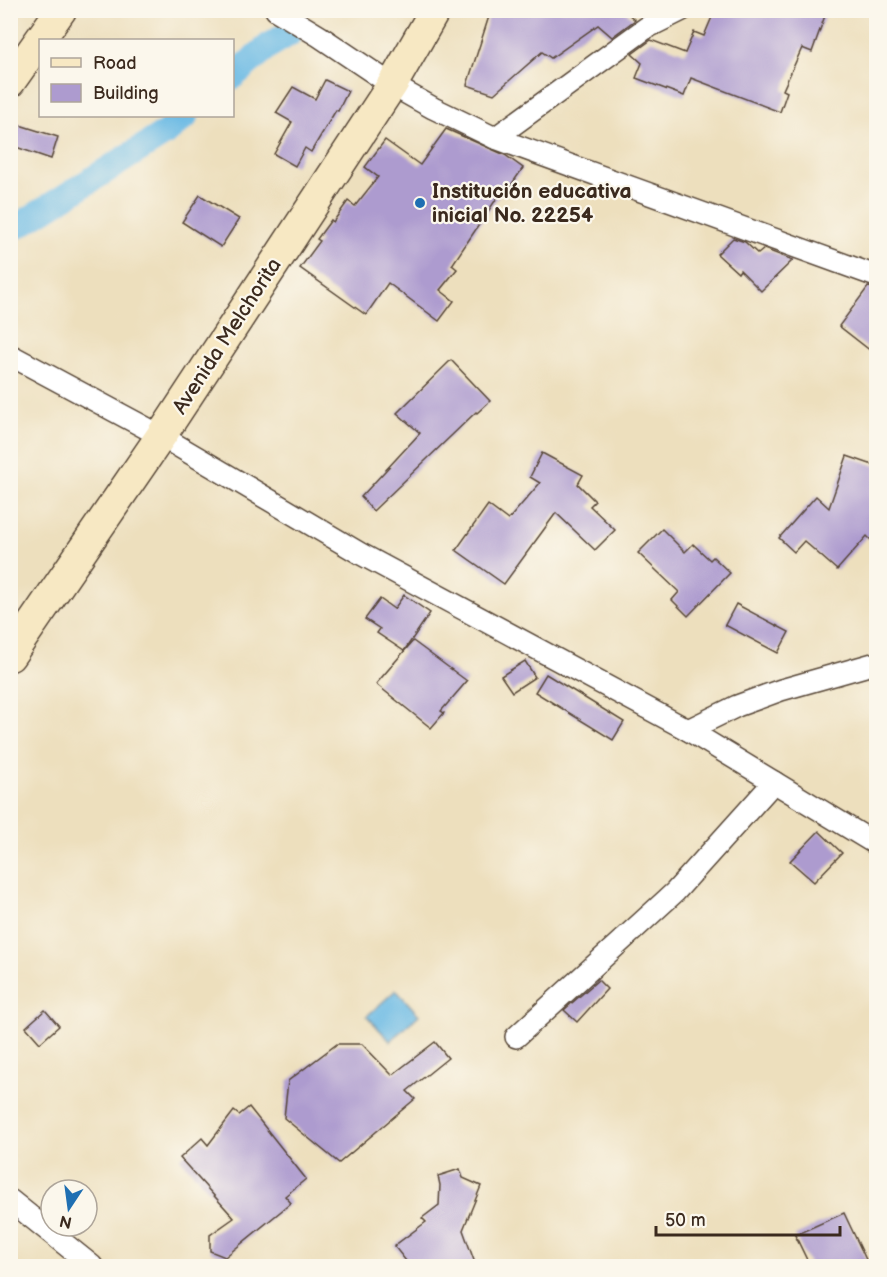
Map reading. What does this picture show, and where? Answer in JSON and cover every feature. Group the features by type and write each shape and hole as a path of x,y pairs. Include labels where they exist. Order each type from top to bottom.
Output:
{"main road":[{"path":"40,39 61,10"},
{"name":"Avenida Melchorita","path":"10,656 161,436 392,86 435,10"},
{"path":"10,82 39,41"}],"street":[{"path":"276,10 319,36 392,86 495,138 876,276"},
{"path":"495,138 646,28 682,10"},
{"path":"10,355 161,436 361,554 688,730 876,844"},
{"path":"688,730 737,706 781,690 876,663"},
{"path":"516,1037 675,892 774,782"},
{"path":"10,1200 92,1266"}],"water":[{"path":"396,990 419,1015 390,1041 367,1016"}],"building":[{"path":"491,10 624,10 635,20 612,37 598,25 551,58 542,52 494,94 467,85"},
{"path":"715,10 827,10 812,52 802,48 783,90 787,92 780,112 691,78 684,96 636,78 642,63 632,54 651,40 685,53 694,32 704,36"},
{"path":"325,80 348,91 338,111 336,110 311,152 305,148 295,166 274,154 292,122 276,113 293,87 315,99"},
{"path":"10,122 58,137 51,159 10,145"},
{"path":"446,129 505,155 523,168 507,191 503,189 452,265 457,269 440,290 454,301 439,321 388,283 366,315 300,268 320,241 317,239 331,220 333,222 348,201 355,206 378,177 365,167 385,140 420,165"},
{"path":"200,195 239,219 221,247 182,222"},
{"path":"733,238 745,242 758,254 764,249 793,260 761,291 740,270 738,273 717,254"},
{"path":"868,287 876,288 876,355 839,326"},
{"path":"451,360 490,401 373,511 361,497 420,433 397,413"},
{"path":"542,453 583,475 578,484 595,501 590,506 615,530 595,550 556,513 504,584 456,550 488,505 508,520 540,483 530,477"},
{"path":"847,456 876,466 876,545 867,536 837,570 804,541 794,552 779,538 816,496 829,508"},
{"path":"662,529 685,552 693,544 710,560 713,557 730,573 688,616 672,600 679,592 638,553"},
{"path":"404,595 430,613 404,651 377,633 380,629 365,619 380,599 394,609"},
{"path":"736,604 789,632 778,653 725,625"},
{"path":"413,641 467,681 441,711 444,713 431,728 376,684"},
{"path":"525,661 535,677 512,692 501,676"},
{"path":"546,674 624,722 613,740 535,692"},
{"path":"819,831 842,853 814,882 790,861"},
{"path":"598,980 607,989 577,1022 564,1010"},
{"path":"45,1010 59,1026 40,1043 26,1027"},
{"path":"435,1042 448,1058 407,1091 415,1099 339,1163 284,1118 288,1081 337,1044 362,1044 392,1075"},
{"path":"249,1107 306,1179 285,1196 291,1203 225,1257 210,1251 210,1235 234,1218 180,1158 202,1138 208,1145 234,1111 239,1115"},
{"path":"460,1169 463,1178 481,1186 463,1230 476,1266 410,1266 394,1246 426,1222 422,1218 439,1205 438,1176"},
{"path":"844,1213 869,1266 810,1266 795,1235"}],"waterway":[{"path":"234,75 270,45 290,33"},
{"path":"10,229 167,132 185,117"}],"place":[{"name":"Institución educativa inicial No. 22254","path":"420,203"}]}
